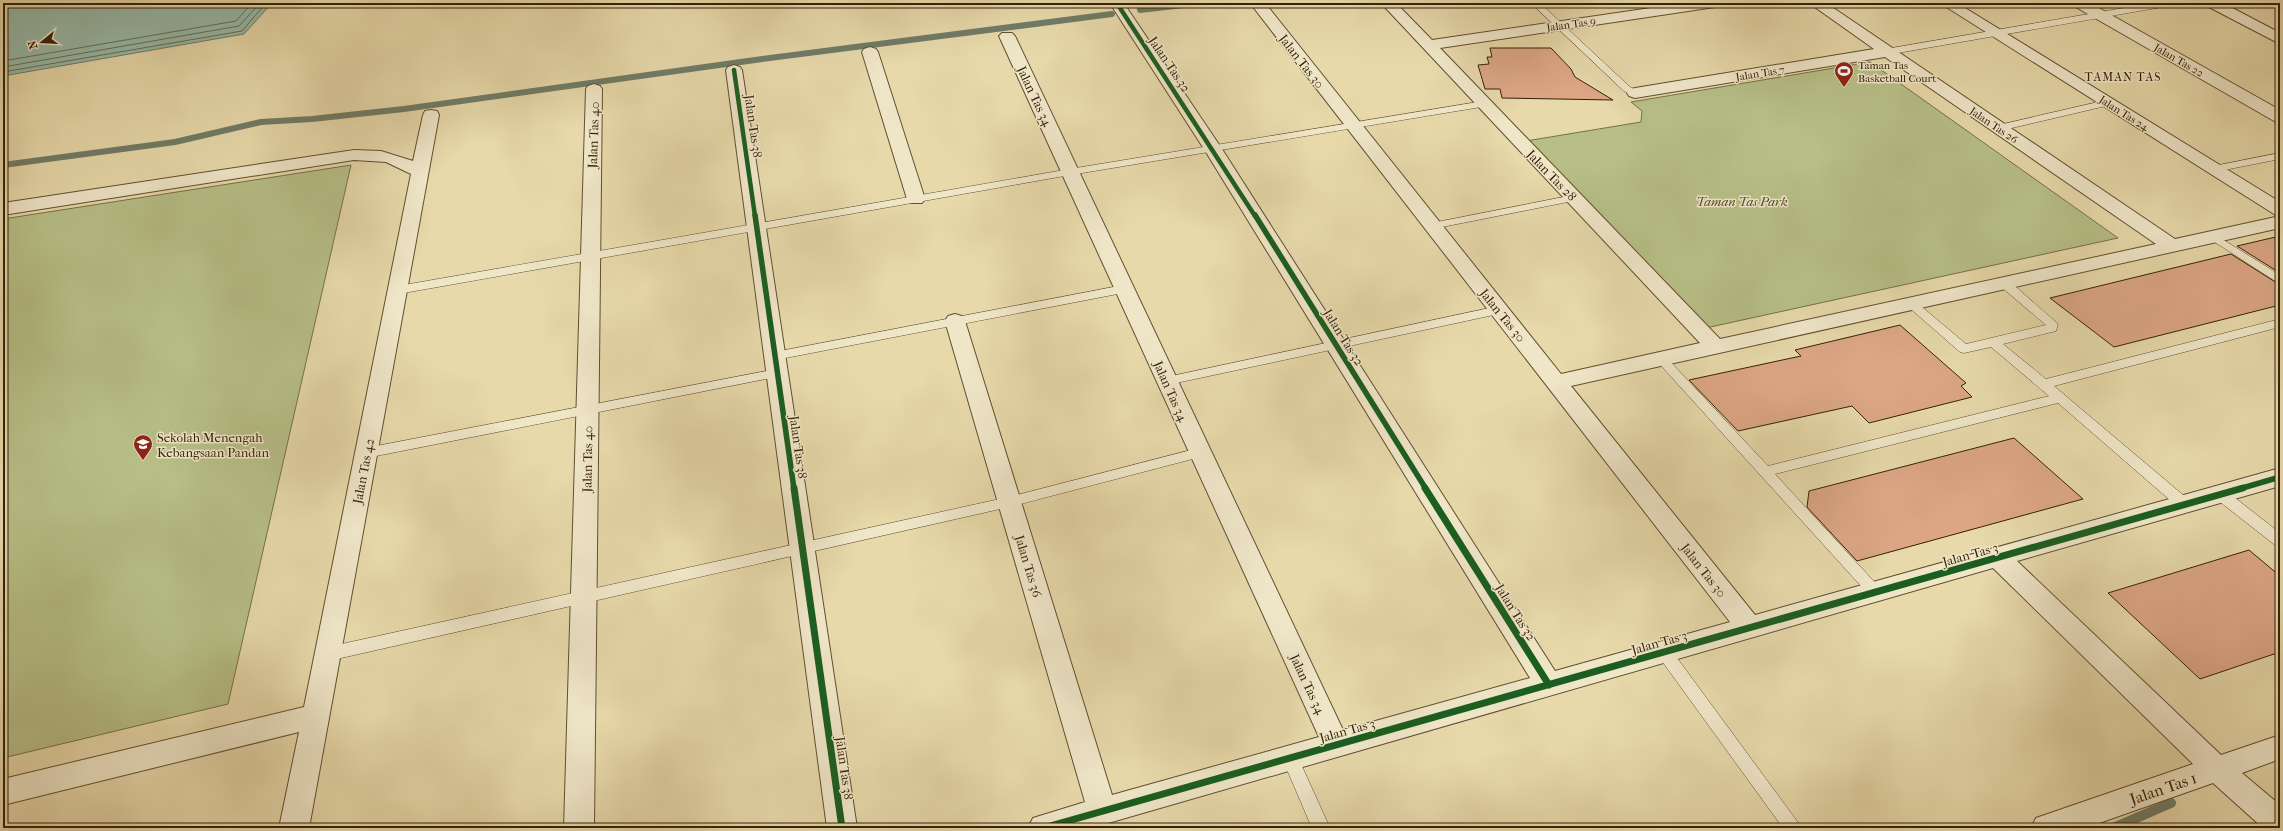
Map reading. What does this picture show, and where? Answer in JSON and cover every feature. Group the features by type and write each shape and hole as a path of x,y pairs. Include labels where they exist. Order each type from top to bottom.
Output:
{"street":[{"name":"Jalan Tas 32","path":"1122,3 1120,8 1213,149 1549,685"},
{"name":"Jalan Tas 30","path":"1257,3 1750,628"},
{"name":"Jalan Tas 28","path":"1388,3 1716,347"},
{"name":"Jalan Tas 9","path":"1428,45 1715,3"},
{"name":"Jalan Tas 26","path":"1816,3 2172,246"},
{"name":"Jalan Tas 24","path":"1947,3 2280,210"},
{"name":"Jalan Tas 22","path":"2079,3 2280,117"},
{"path":"2212,3 2280,39"},
{"name":"Jalan Tas 34","path":"1007,36 1199,453 1336,745"},
{"path":"870,52 916,199"},
{"name":"Jalan Tas 7","path":"1634,93 1886,52"},
{"name":"Jalan Tas 38","path":"734,70 842,828"},
{"name":"Jalan Tas 40","path":"579,828 589,257 594,89"},
{"name":"Jalan Tas 42","path":"294,828 431,115"},
{"path":"3,210 354,155 375,154 391,157 404,161 420,172"},
{"path":"1557,382 2280,222"},
{"name":"Jalan Tas 36","path":"955,321 1102,811"},
{"name":"Jalan Tas 3","path":"1043,828 2280,477"},
{"path":"1997,557 2217,769 2280,824"},
{"path":"3,792 316,716"},
{"name":"Jalan Tas 1","path":"2046,828 2280,747"}],"lane":[{"path":"1535,3 1634,93"},
{"path":"1886,52 2168,3"},
{"path":"1999,128 2107,103"},
{"path":"398,290 1070,172 1484,104"},
{"path":"2214,169 2280,156"},
{"path":"1432,226 1574,198"},
{"path":"2214,236 2280,280"},
{"path":"1911,304 1964,350 1995,343 2053,326 2004,283"},
{"path":"366,453 587,410 955,321 1124,289"},
{"path":"1167,381 1334,344 1499,310"},
{"path":"2045,384 2280,323"},
{"path":"1995,343 2045,384 2184,504"},
{"path":"1661,359 1874,592"},
{"path":"1765,472 2061,398"},
{"path":"328,654 1009,502 1199,453"},
{"path":"2220,494 2280,541"},
{"path":"1664,652 1793,828"},
{"path":"1290,758 1321,828"}],"green space":[{"name":"Taman Tas Park","path":"1870,62 2118,238 1701,329 1526,141 1641,122 1642,111 1631,102"},
{"name":"Sekolah Menengah Kebangsaan Pandan","path":"351,165 228,704 3,758 3,219"}],"water":[{"path":"3,3 272,3 244,34 3,76"}],"building":[{"path":"1490,48 1551,48 1571,69 1575,77 1613,100 1502,98 1500,89 1485,89 1478,65 1489,64 1487,57 1492,57"},
{"path":"2280,236 2280,273 2237,246"},
{"path":"2231,254 2280,285 2280,305 2114,347 2050,298"},
{"path":"1900,325 1966,383 1961,386 1972,397 1869,423 1852,406 1738,431 1689,380 1801,356 1795,350"},
{"path":"2014,438 2083,499 1857,561 1807,507 1809,491"},
{"path":"2249,550 2280,576 2280,652 2200,679 2108,593"}],"waterway":[{"path":"1140,10 1201,3"},
{"path":"3,165 175,142 261,122 312,119 404,109 755,60 1112,14"},
{"path":"2113,828 2171,803"}],"cycle path":[{"path":"1122,3 1120,8 1213,149 1549,685"},
{"path":"734,70 842,828"},
{"path":"1043,828 2280,477"}],"place":[{"name":"Taman Tas Basketball Court","path":"1844,88"},
{"name":"Sekolah Menengah Kebangsaan Pandan","path":"143,461"}],"district":[{"name":"TAMAN TAS","path":"2123,77"}]}
